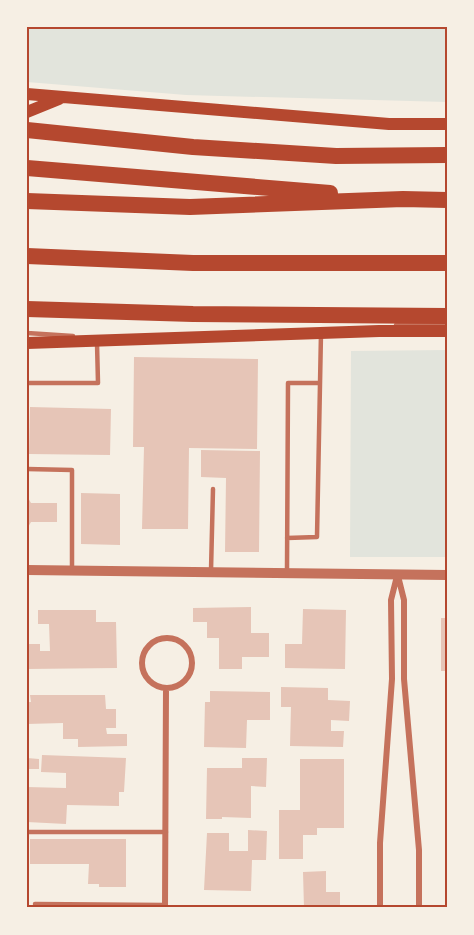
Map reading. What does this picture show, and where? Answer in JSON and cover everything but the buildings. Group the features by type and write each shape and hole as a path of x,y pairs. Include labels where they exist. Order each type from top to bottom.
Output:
{"highway":[{"path":"27,130 193,147 336,156 447,155"},
{"path":"27,168 403,199 447,200"},
{"path":"27,201 190,207 403,199"},
{"path":"27,256 194,263 447,263"},
{"path":"27,309 193,314 447,316"}],"main road":[{"path":"27,94 389,124 447,124"},
{"path":"27,112 63,98"},
{"path":"27,343 447,331"},
{"path":"27,334 41,343"}],"street":[{"path":"27,570 447,575"},
{"path":"380,908 380,843 392,678 391,600 398,576"},
{"path":"398,576 404,600 404,679 418,850 419,908"},
{"path":"169,638 184,645 190,652 191,669 182,683 166,688 152,682 143,669 142,661 148,647 161,639 169,638"},
{"path":"165,906 166,688"}],"lane":[{"path":"27,334 92,337 271,336 401,325 447,325"},
{"path":"287,538 317,537 321,333"},
{"path":"27,383 98,383 97,341"},
{"path":"287,574 288,383 320,383"},
{"path":"27,470 72,470 72,570"},
{"path":"211,573 213,489"},
{"path":"27,832 166,832"},
{"path":"35,904 165,906"}],"shaded area":[{"path":"27,27 447,27 447,102 186,95 27,82"},
{"path":"447,350 447,557 350,557 351,351"}]}
